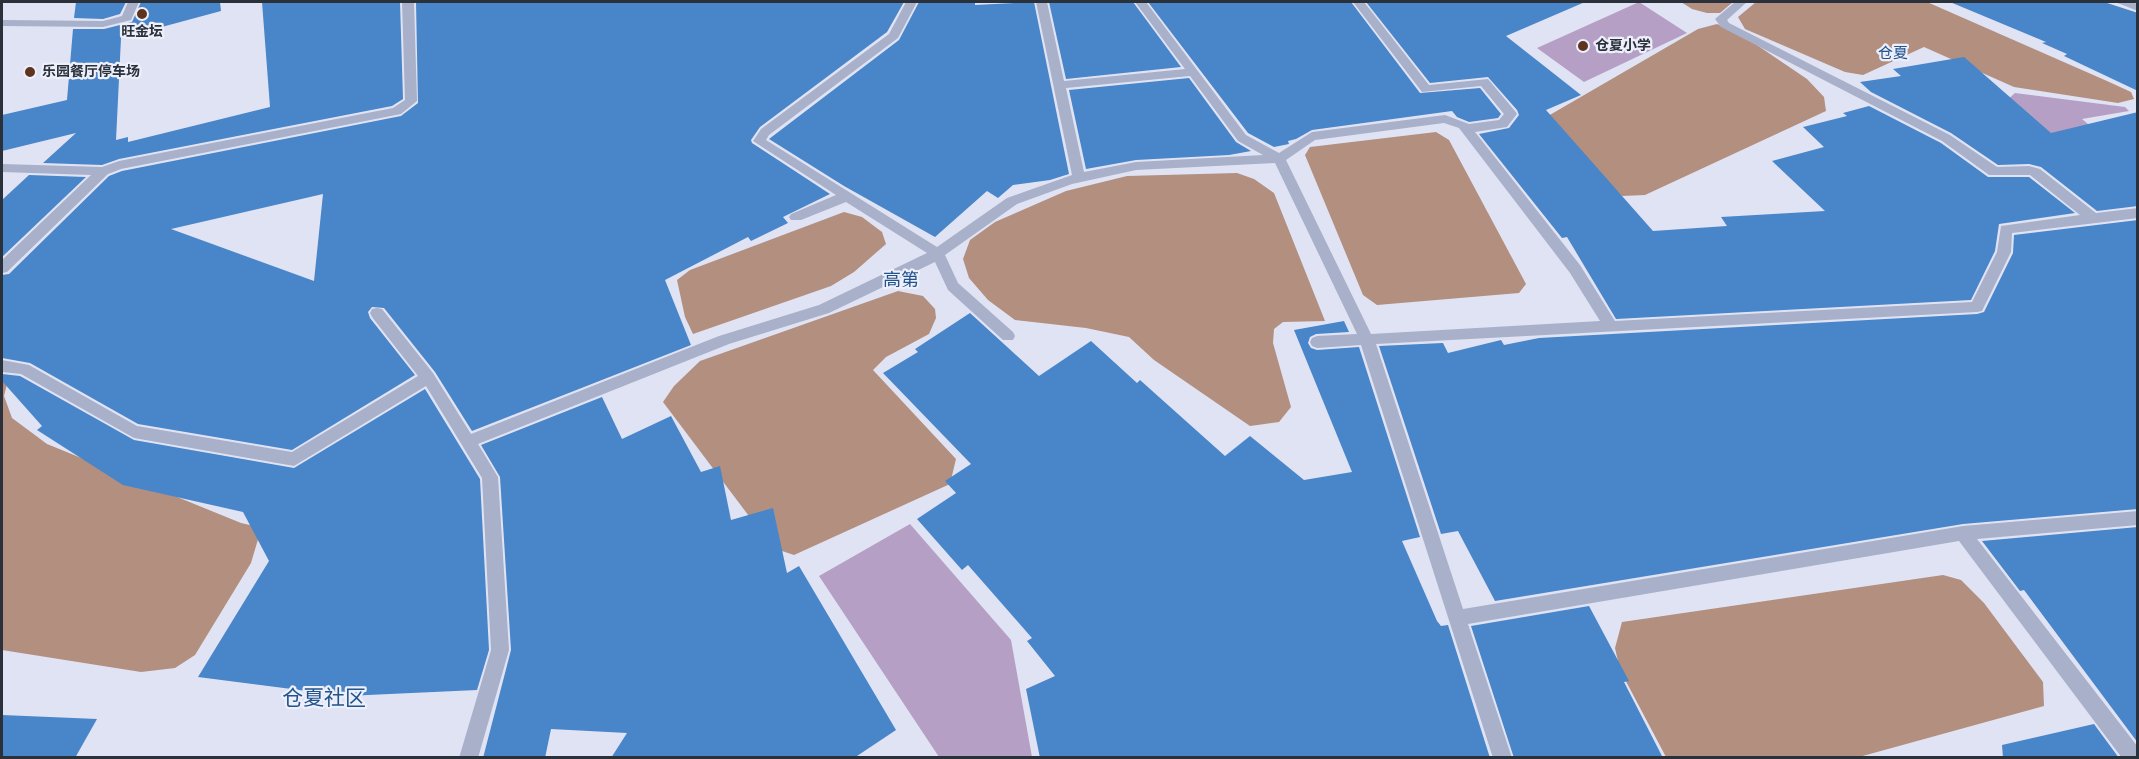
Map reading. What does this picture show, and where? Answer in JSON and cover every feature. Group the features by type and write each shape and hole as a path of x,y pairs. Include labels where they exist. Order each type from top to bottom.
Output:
{"lane":[{"path":"2,23 103,24 127,18 133,2"},
{"path":"2,168 103,171 119,165 397,111 411,101 408,2"},
{"path":"911,2 894,36 765,132 759,141 937,253 952,286 1008,336"},
{"path":"1041,2 1079,178"},
{"path":"1141,2 1242,138 1279,159 1367,340 1503,758"},
{"path":"1359,2 1426,89 1484,82 1511,114 1503,124 1466,129"},
{"path":"1741,2 1721,19 1725,25 1946,138 1994,172 2029,170 2044,177 2094,219"},
{"path":"2121,2 2138,8"},
{"path":"1059,86 1193,72"},
{"path":"467,441 628,380 724,340 824,309 899,275 937,253 1012,201 1079,178 1136,166 1279,159 1312,136 1445,119 1463,125 1575,269 1611,327"},
{"path":"2,268 103,171"},
{"path":"796,218 847,196"},
{"path":"1317,342 1977,307 2004,252 2006,230 2138,213"},
{"path":"377,313 428,377 490,477 500,650 468,758"},
{"path":"2,366 24,369 134,432 294,459 428,377"},
{"path":"1457,618 1963,533 2138,518"},
{"path":"1963,533 2134,758"}],"shaded area":[{"path":"1639,2 1687,33 1584,82 1537,48"},
{"path":"1681,2 1733,2 1720,13 1707,13 1692,9"},
{"path":"1756,2 1927,2 2131,92 2134,99 2118,103 2014,87 1924,47 1863,75 1845,72 1745,29 1738,17"},
{"path":"1717,24 1742,35 1807,79 1824,97 1826,111 1645,195 1622,196 1551,129 1548,116 1698,29"},
{"path":"2015,93 2125,107 2129,111 2082,119 2118,149 2077,159 2006,101"},
{"path":"1436,132 1449,140 1526,284 1519,293 1377,305 1363,295 1305,155 1310,147"},
{"path":"1237,173 1254,179 1274,193 1325,321 1283,322 1274,329 1273,343 1291,407 1279,422 1250,426 1154,360 1129,337 1086,328 1015,320 988,300 969,278 963,259 970,240 995,222 1066,191 1127,176"},
{"path":"844,212 862,217 882,232 886,244 854,272 831,286 693,334 685,317 677,280 690,270"},
{"path":"898,291 923,296 935,309 936,318 929,334 886,357 873,370 956,459 950,484 794,555 773,548 663,402 674,386 700,361"},
{"path":"2,376 9,376 4,396 12,418 47,444 241,523 254,526 259,536 251,563 195,655 175,668 141,672 2,650"},
{"path":"910,524 1011,640 1032,757 939,757 819,576"},
{"path":"1943,575 1961,580 1984,603 2043,682 2044,706 1859,757 1666,757 1620,670 1615,648 1622,622"}],"building":[{"path":"76,2 126,2 120,14 103,19 74,18"},
{"path":"141,2 220,2 221,11 121,38 116,140 128,137 128,142 270,107 262,2 400,2 403,99 392,106 119,159 102,165 43,163 76,133 2,151 2,115 67,100 73,29 104,29 132,22"},
{"path":"416,2 904,2 887,32 760,127 751,140 752,143 830,194 783,217 788,223 751,241 748,237 665,280 691,345 472,431 435,372 384,308 372,307 368,312 370,318 415,375 292,450 138,424 30,363 2,358 2,275 9,274 109,176 122,171 401,116 418,103","holes":["323,194 314,281 171,229"]},
{"path":"919,2 975,2 975,5 1034,2 1069,174 1050,180 1013,185 998,198 987,191 935,237 844,186 769,139 899,40"},
{"path":"1049,2 1133,2 1181,67 1066,79"},
{"path":"1148,2 1351,2 1420,93 1480,88 1501,114 1498,118 1469,122 1457,117 1452,111 1312,130 1288,141 1289,144 1274,147 1248,133"},
{"path":"1366,2 1585,2 1506,36 1581,95 1546,110 1653,231 1727,226 1721,217 1825,211 1772,161 1824,147 1803,127 1847,116 1843,113 1869,106 1941,143 1988,177 2029,177 2075,213 1999,224 1995,251 1971,300 1616,319 1567,237 1562,238 1479,134 1509,128 1519,115 1517,110 1488,77 1430,83"},
{"path":"1950,2 2104,2 2138,13 2138,91 2042,43 2046,42"},
{"path":"1964,57 2051,133 2138,112 2138,206 2097,211 2041,167 2029,164 1998,165 1951,133 1871,92 1860,82 1901,76 1893,69"},
{"path":"1189,78 1236,142 1251,151 1229,155 1136,160 1086,169 1069,90"},
{"path":"29,175 86,177 2,257 2,200"},
{"path":"2138,220 2138,509 1963,524 1495,601 1458,531 1441,534 1379,346 1443,343 1448,353 1501,340 1504,345 1539,338 1977,314 1984,312 2013,253 2014,235"},
{"path":"970,313 1039,376 1091,341 1137,383 1140,380 1225,456 1250,436 1304,480 1352,472 1294,330 1344,321 1349,332 1316,334 1310,337 1308,343 1311,348 1317,350 1359,347 1420,537 1402,541 1437,621 1441,626 1448,625 1490,758 1040,758 1026,689 1055,676 1027,641 1032,638 968,565 962,570 917,519 956,493 945,481 971,464 883,373 918,352 915,349"},
{"path":"2,374 20,376 134,440 294,468 425,389 480,479 489,650 477,690 346,696 198,677 269,561 243,512 123,485 37,430 42,426 2,381"},
{"path":"602,397 622,439 671,416 701,472 720,466 731,520 773,508 787,573 799,566 896,730 854,758 611,758 627,733 551,729 545,758 483,758 511,650 500,477 481,445"},
{"path":"2138,527 2138,743 2024,590 2020,591 1982,541"},
{"path":"1589,606 1629,681 1624,682 1663,758 1514,758 1471,626"},
{"path":"2,715 97,719 75,758 2,758"},
{"path":"2094,724 2119,758 2003,758 2002,745"}],"place":[{"name":"旺金坛","path":"142,14"},
{"name":"仓夏小学","path":"1583,46"},
{"name":"乐园餐厅停车场","path":"30,72"}],"district":[{"name":"仓夏","path":"1893,54"},
{"name":"高第","path":"901,281"},
{"name":"仓夏社区","path":"324,699"}]}
